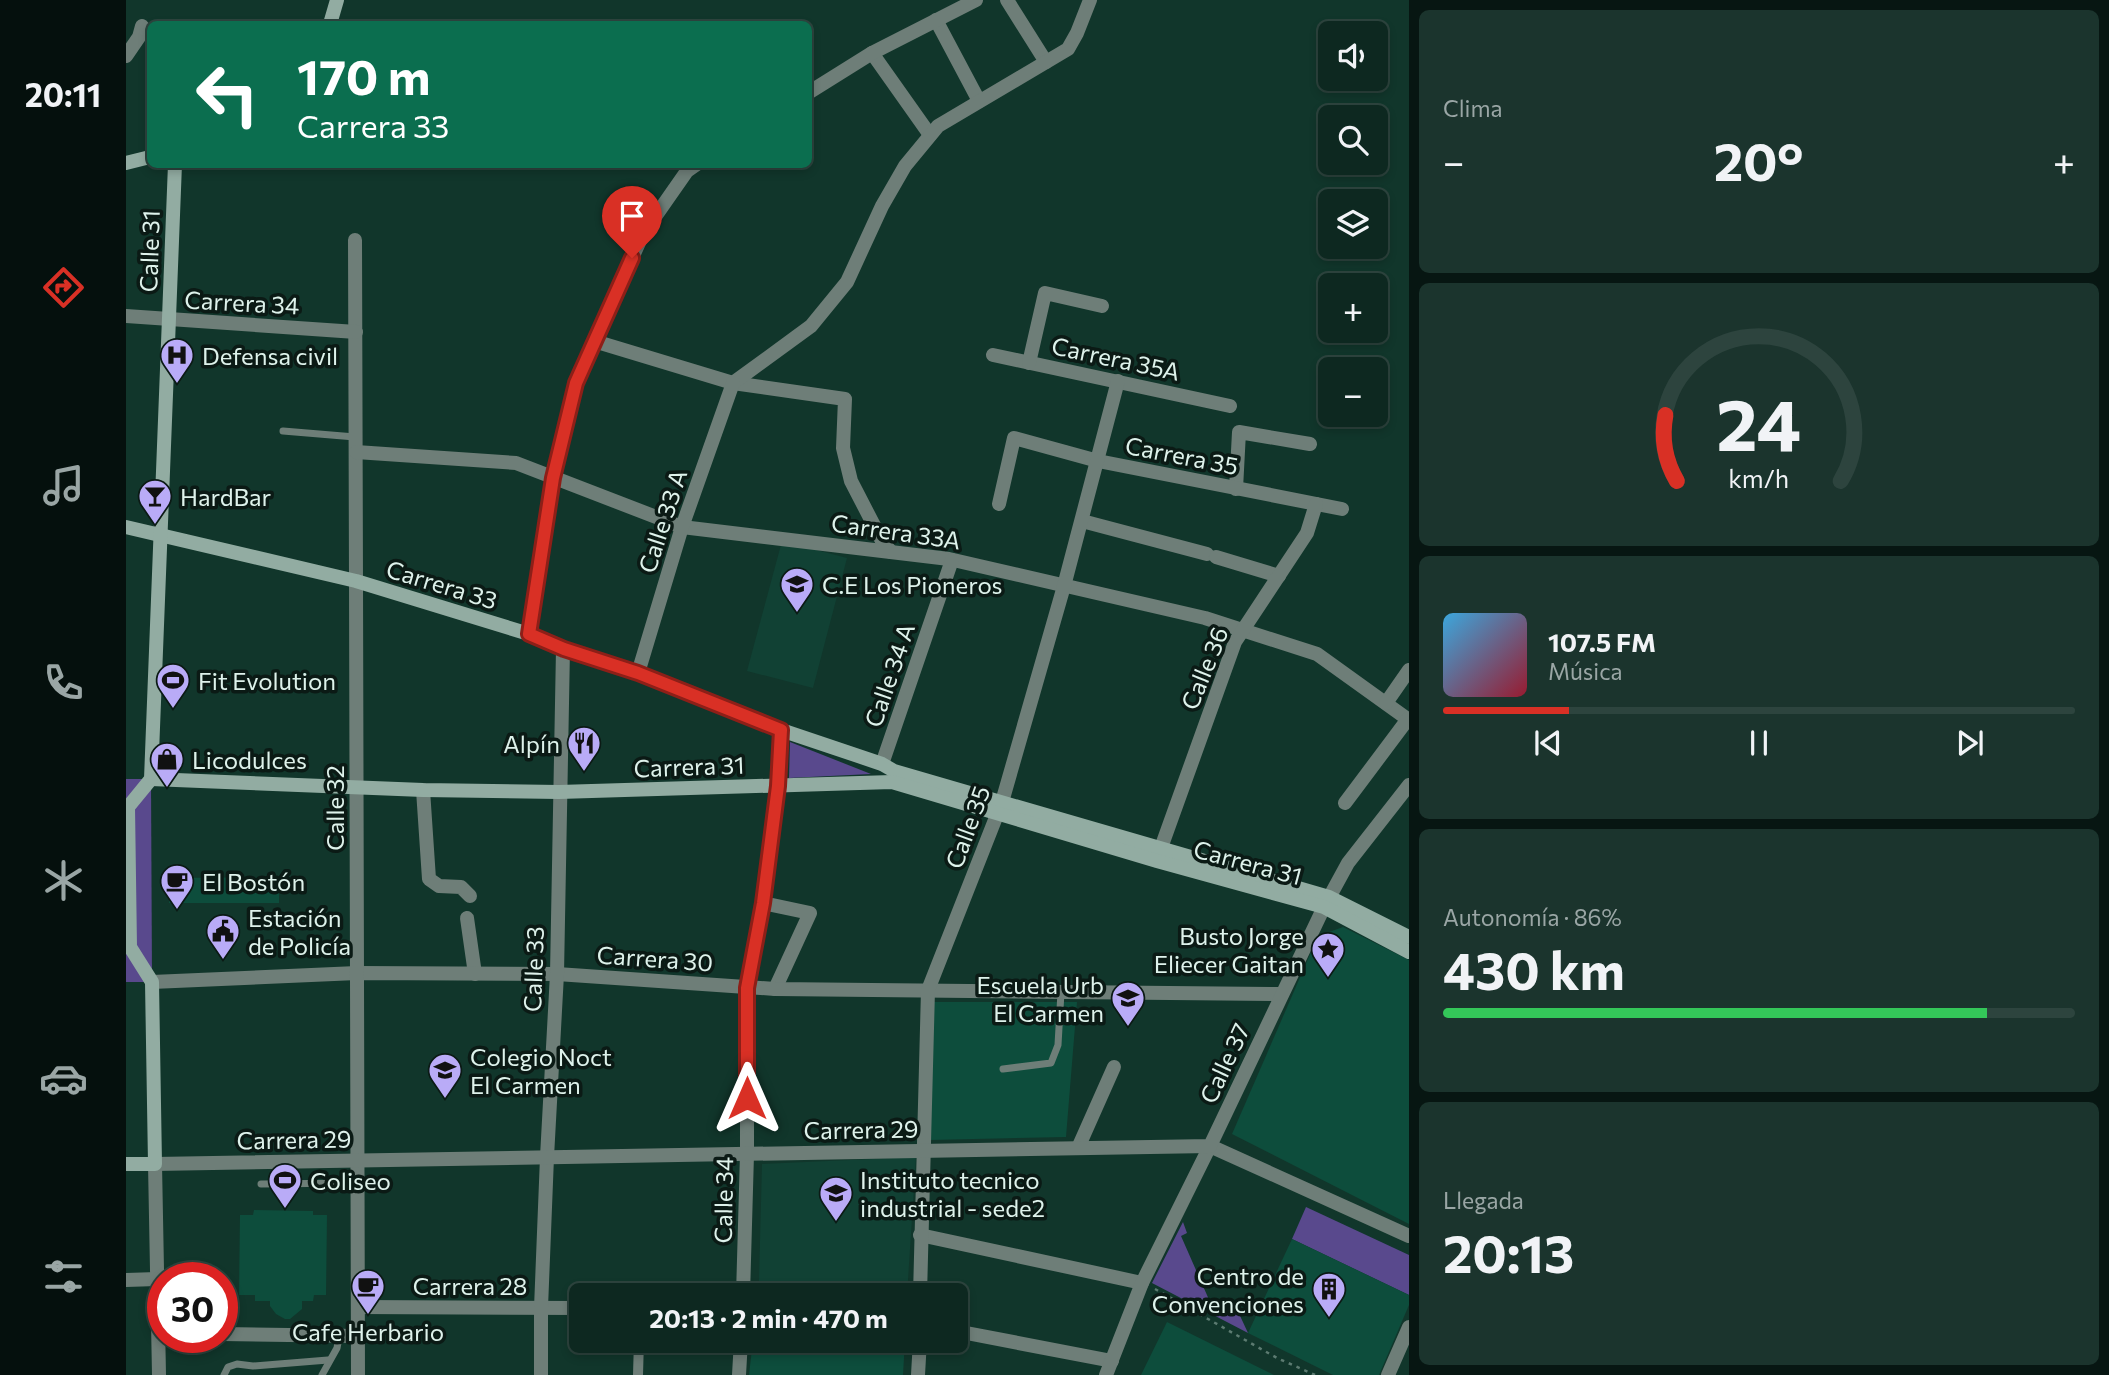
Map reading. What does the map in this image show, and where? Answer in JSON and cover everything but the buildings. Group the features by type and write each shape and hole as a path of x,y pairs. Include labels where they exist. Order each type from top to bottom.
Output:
{"main road":[{"path":"331,21 337,0"},
{"path":"126,163 147,158"},
{"name":"Calle 31","path":"151,779 175,168"},
{"name":"Carrera 33","path":"126,527 356,581 529,634 564,649 638,673 781,730 888,767"},
{"name":"Carrera 31","path":"888,767 1000,807 1326,902 1409,937"},
{"path":"151,779 128,807 130,947 152,982 155,1164"},
{"name":"Carrera 31","path":"151,779 357,788 559,792 892,782 1000,807"},
{"name":"Carrera 31","path":"1326,902 1409,952"},
{"name":"Carrera 29","path":"126,1164 155,1164"}],"street":[{"path":"812,90 872,53 976,0"},
{"path":"1007,0 1046,62"},
{"path":"733,383 811,326 847,282 882,206 905,166 938,125 1068,48 1090,0"},
{"path":"936,20 979,101"},
{"path":"126,56 139,37 142,26"},
{"path":"872,53 930,135"},
{"path":"529,634 553,478 576,383 643,234 691,168"},
{"name":"Calle 32","path":"355,240 358,1375"},
{"path":"1030,363 1045,293 1102,306"},
{"name":"Carrera 34","path":"126,316 356,332"},
{"path":"594,341 733,383 845,399 843,448 852,481 882,541 891,552"},
{"name":"Carrera 35A","path":"993,355 1230,406"},
{"name":"Calle 35","path":"920,1283 928,990 1000,807 1064,586 1118,381"},
{"name":"Calle 33 A","path":"638,673 682,527 733,383"},
{"path":"1236,489 1239,432 1310,444"},
{"name":"Carrera 35","path":"999,504 1014,438 1098,461 1342,509"},
{"name":"Carrera 33A","path":"356,445 516,463 682,527 952,560 1205,618 1317,654 1408,720"},
{"name":"Calle 36","path":"1159,854 1235,642 1307,533 1316,505"},
{"path":"1082,521 1212,555 1279,576"},
{"name":"Calle 34 A","path":"888,767 952,560"},
{"name":"Calle 33","path":"541,1375 547,1157 557,974 564,649"},
{"path":"1386,703 1409,670"},
{"path":"1345,803 1408,720"},
{"name":"Calle 34","path":"743,1283 747,988 763,903 778,786 781,730"},
{"name":"Calle 37","path":"1109,1368 1142,1283 1326,902 1348,863 1409,785"},
{"path":"423,790 429,879 439,886 461,887 470,896"},
{"path":"763,903 810,913 775,989"},
{"path":"467,918 475,974"},
{"name":"Carrera 30","path":"152,982 357,973 557,974 775,989 1280,994"},
{"path":"1078,1148 1114,1067"},
{"name":"Carrera 29","path":"155,1164 1210,1146 1409,1236"},
{"path":"155,1164 157,1262"},
{"path":"920,1235 1142,1283"},
{"path":"126,1280 147,1279"},
{"name":"Carrera 28","path":"358,1307 569,1308"},
{"path":"238,1334 358,1336"},
{"path":"968,1334 1109,1368"},
{"path":"1388,1375 1408,1334"},
{"path":"159,1375 160,1353"},
{"path":"638,1375 639,1353"},
{"path":"739,1375 740,1353"},
{"path":"918,1375 919,1353"}],"lane":[{"name":"Carrera 33A","path":"283,430 356,445"},
{"path":"1003,1069 1051,1063 1058,1045 1061,991"},
{"path":"261,1184 358,1183"},
{"path":"321,1375 337,1348 339,1337"},
{"path":"224,1375 228,1367 237,1364 253,1366 328,1360"}],"path":[{"path":"1142,1283 1277,1358 1315,1375"}],"shaded area":[{"name":"C.E Los Pioneros","path":"782,541 847,558 813,688 747,671"},
{"path":"790,742 871,774 789,778"},
{"path":"126,779 151,779 152,982 126,982"},
{"name":"Instituto tecnico industrial - sede2","path":"916,1157 908,1283 759,1281 762,1164"},
{"path":"1306,1207 1409,1255 1409,1295 1292,1239"},
{"path":"1183,1222 1187,1233 1181,1236 1214,1311 1235,1305 1248,1333 1152,1283"}],"place":[{"name":"Defensa civil","path":"177,385"},
{"name":"HardBar","path":"155,526"},
{"name":"C.E Los Pioneros","path":"797,614"},
{"name":"Fit Evolution","path":"173,710"},
{"name":"Alpín","path":"584,773"},
{"name":"Licodulces","path":"167,789"},
{"name":"El Bostón","path":"177,911"},
{"name":"Estación de Policía","path":"223,961"},
{"name":"Busto Jorge Eliecer Gaitan","path":"1328,979"},
{"name":"Escuela Urb El Carmen","path":"1128,1028"},
{"name":"Colegio Noct El Carmen","path":"445,1100"},
{"name":"Coliseo","path":"285,1210"},
{"name":"Instituto tecnico industrial - sede2","path":"836,1223"},
{"name":"Cafe Herbario","path":"368,1316"},
{"name":"Centro de Convenciones","path":"1329,1319"}],"route":[{"path":"632,258 576,383 553,478 529,634 564,649 638,673 781,730 778,786 763,903 747,988 747,1098"}]}
